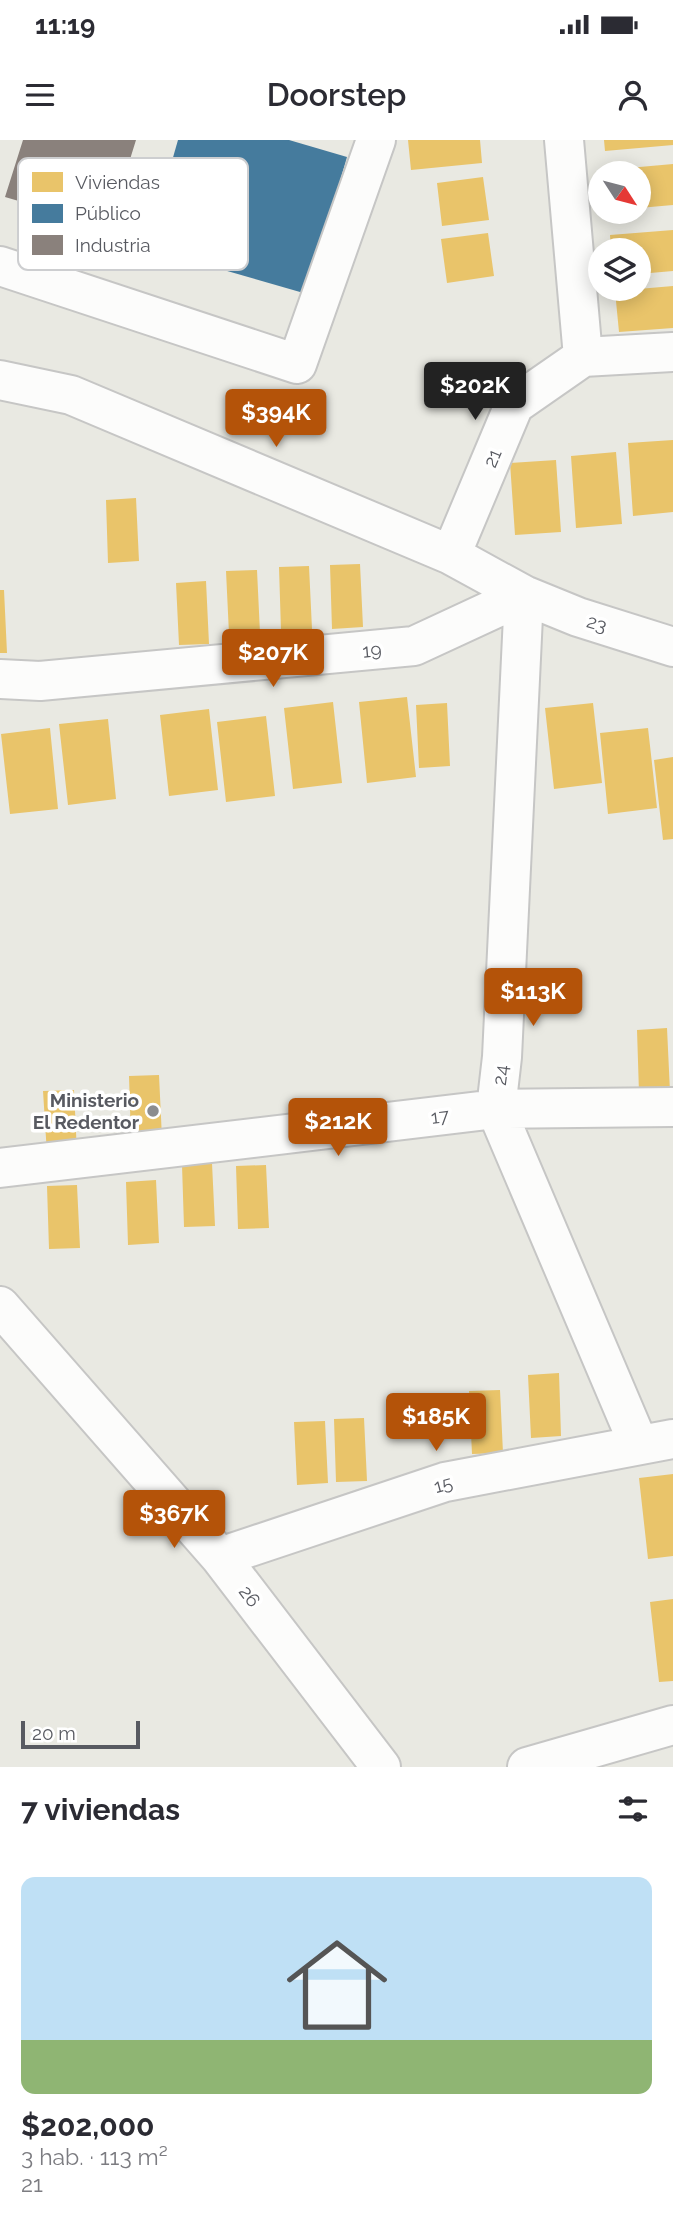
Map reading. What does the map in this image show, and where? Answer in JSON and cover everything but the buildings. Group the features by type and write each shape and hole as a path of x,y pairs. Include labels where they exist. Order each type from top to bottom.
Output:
{"street":[{"path":"0,267 297,364 376,140"},
{"path":"564,140 583,356 673,352"},
{"name":"21","path":"451,555 514,405 583,356"},
{"name":"23","path":"0,380 71,395 451,555 524,595 578,617 673,647"},
{"name":"19","path":"0,679 40,681 414,646 524,595"},
{"name":"24","path":"524,595 502,1057 496,1109 656,1441"},
{"name":"17","path":"0,1168 496,1109 673,1107"},
{"name":"26","path":"0,1306 220,1557 381,1767"},
{"name":"15","path":"220,1557 445,1482 656,1441"},
{"path":"527,1767 673,1725"}],"place":[{"name":"Ministerio El Redentor","path":"153,1111"}]}
